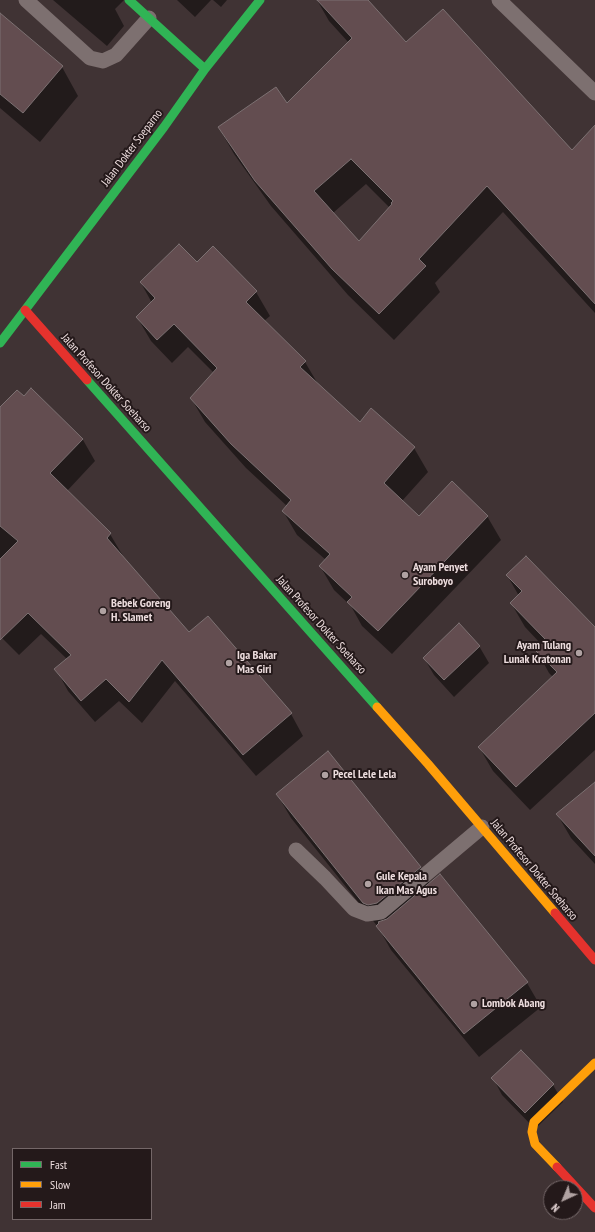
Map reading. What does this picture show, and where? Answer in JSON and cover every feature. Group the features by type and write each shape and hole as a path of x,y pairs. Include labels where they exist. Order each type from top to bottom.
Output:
{"street":[{"path":"129,0 205,69"},
{"name":"Jalan Dokter Soeparno","path":"0,343 164,127 205,69 260,0"},
{"name":"Jalan Profesor Dokter Soeharso","path":"24,310 428,764 595,960"},
{"path":"595,1063 534,1122 532,1132 535,1144 595,1208"}],"lane":[{"path":"26,0 90,58 103,62 116,55 149,18"},
{"path":"499,0 595,93"},
{"path":"296,850 354,909 367,914 381,912 482,827"}],"building":[{"path":"317,0 368,0 406,42 443,9 572,150 595,125 595,304 487,186 419,259 426,266 379,314 332,269 255,181 218,127 276,87 287,103 352,38","holes":["351,159 393,201 359,241 314,191"]},
{"path":"0,13 63,66 23,113 0,94"},
{"path":"179,244 197,262 213,246 257,291 246,302 306,361 300,367 360,422 371,408 415,447 384,483 419,516 452,481 488,516 378,631 347,602 352,597 319,566 330,554 282,511 291,500 231,444 190,398 217,368 174,324 157,340 136,317 155,298 140,282"},
{"path":"31,388 83,439 50,473 111,533 107,538 189,632 208,616 292,713 243,755 162,660 129,702 106,679 81,701 54,669 71,655 28,613 0,640 0,559 18,541 0,526 0,407 17,390 24,396"},
{"path":"526,556 595,627 595,713 516,787 478,747 557,672 534,649 545,639 510,603 522,591 506,575"},
{"path":"459,623 480,646 444,680 423,658"},
{"path":"328,751 421,867 377,903 368,905 363,903 276,794"},
{"path":"595,782 595,856 556,814"},
{"path":"440,874 528,982 464,1034 376,926 379,923 378,922 387,919"},
{"path":"521,1050 554,1084 525,1113 491,1078"}],"traffic: fast":[{"path":"129,0 205,69"},
{"path":"0,343 164,127 205,69 260,0"},
{"path":"87,380 377,707"}],"traffic: slow":[{"path":"377,707 428,764 555,913"},
{"path":"557,1167 535,1144 532,1132 534,1122 595,1063"}],"traffic: jam":[{"path":"25,310 87,380"},
{"path":"555,913 595,960"},
{"path":"557,1167 595,1208"}],"place":[{"name":"Ayam Penyet Suroboyo","path":"405,575"},
{"name":"Bebek Goreng H. Slamet","path":"103,611"},
{"name":"Ayam Tulang Lunak Kratonan","path":"579,653"},
{"name":"Iga Bakar Mas Giri","path":"229,663"},
{"name":"Pecel Lele Lela","path":"325,775"},
{"name":"Gule Kepala Ikan Mas Agus","path":"368,884"},
{"name":"Lombok Abang","path":"474,1004"}]}
